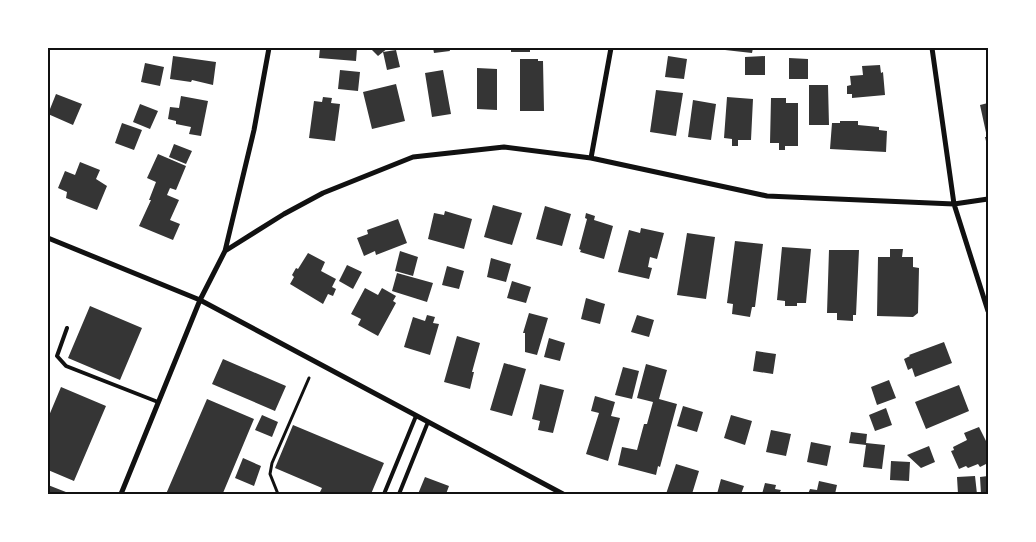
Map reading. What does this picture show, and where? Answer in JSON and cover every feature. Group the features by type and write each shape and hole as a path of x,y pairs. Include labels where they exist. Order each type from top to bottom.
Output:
{"street":[{"path":"122,494 200,300 225,251 254,130 269,48"},
{"path":"591,158 611,48"},
{"path":"932,48 954,204 988,311"},
{"path":"225,251 284,214 323,193 413,157 504,147 591,158 767,196 954,204 988,199"},
{"path":"48,238 200,300 563,494"}],"lane":[{"path":"67,328 57,356 66,366 158,402"},
{"path":"384,494 416,416"},
{"path":"399,494 428,422"}],"path":[{"path":"278,494 270,474 272,463 309,378"}],"building":[{"path":"320,48 357,48 356,61 319,58"},
{"path":"370,48 388,48 378,56"},
{"path":"433,48 449,48 450,51 434,53"},
{"path":"511,48 530,48 530,52 511,52"},
{"path":"725,48 753,48 752,53 725,50"},
{"path":"396,50 400,67 387,70 383,52"},
{"path":"173,56 216,62 213,85 192,80 191,82 170,79"},
{"path":"668,56 687,59 684,79 665,77"},
{"path":"765,56 765,75 745,75 745,57"},
{"path":"789,58 808,59 808,79 789,79"},
{"path":"520,59 538,59 538,61 543,61 544,111 520,111"},
{"path":"145,63 164,67 160,86 141,82"},
{"path":"880,65 881,73 883,72 885,95 852,98 852,94 847,94 847,86 851,85 850,76 863,75 862,66"},
{"path":"477,68 497,69 497,110 477,109"},
{"path":"340,70 360,72 358,91 338,89"},
{"path":"443,70 451,114 432,117 425,73"},
{"path":"396,84 405,121 372,129 363,92"},
{"path":"809,85 828,85 829,125 809,125"},
{"path":"656,90 683,93 676,136 650,132"},
{"path":"56,94 82,104 73,125 48,114"},
{"path":"181,96 208,101 201,136 189,134 191,127 176,124 176,121 168,119 170,107 179,108"},
{"path":"323,97 332,98 331,103 340,104 335,141 309,138 314,101 322,102"},
{"path":"727,97 753,99 751,140 738,140 738,146 732,146 732,139 724,138"},
{"path":"771,98 786,98 786,103 798,103 798,146 785,146 785,150 779,150 779,143 770,143"},
{"path":"693,100 716,104 711,140 688,137"},
{"path":"988,103 988,149 980,105"},
{"path":"140,104 158,111 150,129 133,122"},
{"path":"840,121 858,121 858,125 879,127 879,130 887,131 886,152 830,149 832,123 840,123"},
{"path":"122,123 142,130 134,150 115,143"},
{"path":"174,144 192,151 186,164 169,157"},
{"path":"158,154 186,166 176,190 170,188 167,195 179,200 170,220 180,224 173,240 139,226 151,200 149,200 156,182 147,178"},
{"path":"80,162 100,170 96,179 107,186 97,210 66,198 67,192 58,188 65,171 75,175"},
{"path":"493,205 522,213 512,245 484,237"},
{"path":"545,206 571,214 562,246 536,239"},
{"path":"445,211 472,219 464,249 428,239 434,213 444,215"},
{"path":"586,213 595,216 594,220 613,226 604,259 580,252 581,250 579,249 587,219 585,218"},
{"path":"398,219 407,243 376,255 375,251 364,256 357,238 368,234 367,230"},
{"path":"641,228 664,233 657,259 650,257 648,267 652,268 649,279 618,272 629,230 640,233"},
{"path":"687,233 715,237 706,299 677,295"},
{"path":"735,241 763,244 755,307 752,307 750,317 732,314 733,304 727,303"},
{"path":"782,247 811,249 806,303 797,303 797,306 785,306 785,301 777,300"},
{"path":"890,249 903,249 902,257 913,257 913,267 919,268 918,313 913,317 877,316 878,257 890,257"},
{"path":"829,250 859,250 856,315 853,315 853,321 837,320 837,313 827,313"},
{"path":"400,251 418,257 413,276 395,271"},
{"path":"308,253 325,262 321,271 336,279 332,287 336,289 333,296 328,294 323,304 290,284 296,268 298,269"},
{"path":"491,258 511,264 506,282 487,277"},
{"path":"347,265 362,272 353,289 339,281"},
{"path":"447,266 464,271 459,289 442,285"},
{"path":"397,273 433,283 427,302 392,291"},
{"path":"512,281 531,287 526,303 507,298"},
{"path":"365,288 378,295 382,288 396,296 393,301 396,303 378,336 358,325 361,319 351,314"},
{"path":"586,298 605,304 600,324 581,319"},
{"path":"90,306 142,328 120,380 68,358"},
{"path":"529,313 548,318 537,355 525,352 525,333 523,333"},
{"path":"427,315 435,317 433,323 439,324 430,355 404,347 413,317 425,321"},
{"path":"637,315 654,320 649,337 631,332"},
{"path":"457,336 480,343 472,372 474,372 470,389 444,382"},
{"path":"549,338 565,343 560,361 544,357"},
{"path":"944,342 952,363 915,377 912,368 908,370 904,359 909,355"},
{"path":"756,351 776,354 773,374 753,371"},
{"path":"223,359 286,386 275,411 212,384"},
{"path":"504,363 526,369 512,416 490,410"},
{"path":"646,364 667,370 659,399 677,404 660,467 658,466 656,475 618,465 622,447 637,450 644,424 647,424 653,402 637,398"},
{"path":"623,367 639,371 632,399 615,395"},
{"path":"889,380 896,398 877,405 871,387"},
{"path":"540,384 564,390 553,433 538,430 540,421 532,419"},
{"path":"959,385 969,411 926,429 915,402"},
{"path":"61,387 106,406 74,481 48,470 48,418"},
{"path":"595,396 615,402 611,416 620,418 608,461 586,454 599,413 591,411"},
{"path":"207,399 254,419 223,493 166,494"},
{"path":"683,406 703,412 697,432 677,426"},
{"path":"886,408 892,425 875,431 869,415"},
{"path":"262,415 278,422 272,437 255,430"},
{"path":"731,415 752,421 745,445 724,438"},
{"path":"293,425 384,463 371,494 319,494 322,488 275,468"},
{"path":"979,427 988,445 988,463 980,467 978,464 959,469 951,451 954,450 953,447 967,440 964,433"},
{"path":"771,430 791,434 786,456 766,452"},
{"path":"851,432 867,434 866,443 885,445 882,469 863,467 866,445 849,443"},
{"path":"811,442 831,446 827,466 807,462"},
{"path":"929,446 935,462 921,468 907,455"},
{"path":"243,458 261,466 254,486 235,478"},
{"path":"891,461 910,462 909,481 890,480"},
{"path":"676,464 699,471 692,494 666,494"},
{"path":"975,476 977,494 958,494 957,477"},
{"path":"988,476 988,494 981,494 980,477"},
{"path":"425,477 449,486 446,494 418,494"},
{"path":"721,479 744,486 741,494 717,494"},
{"path":"819,481 837,485 835,494 808,494 810,489 817,490"},
{"path":"765,483 776,485 775,489 781,490 779,494 762,494"},
{"path":"48,485 71,494 48,494"}]}
